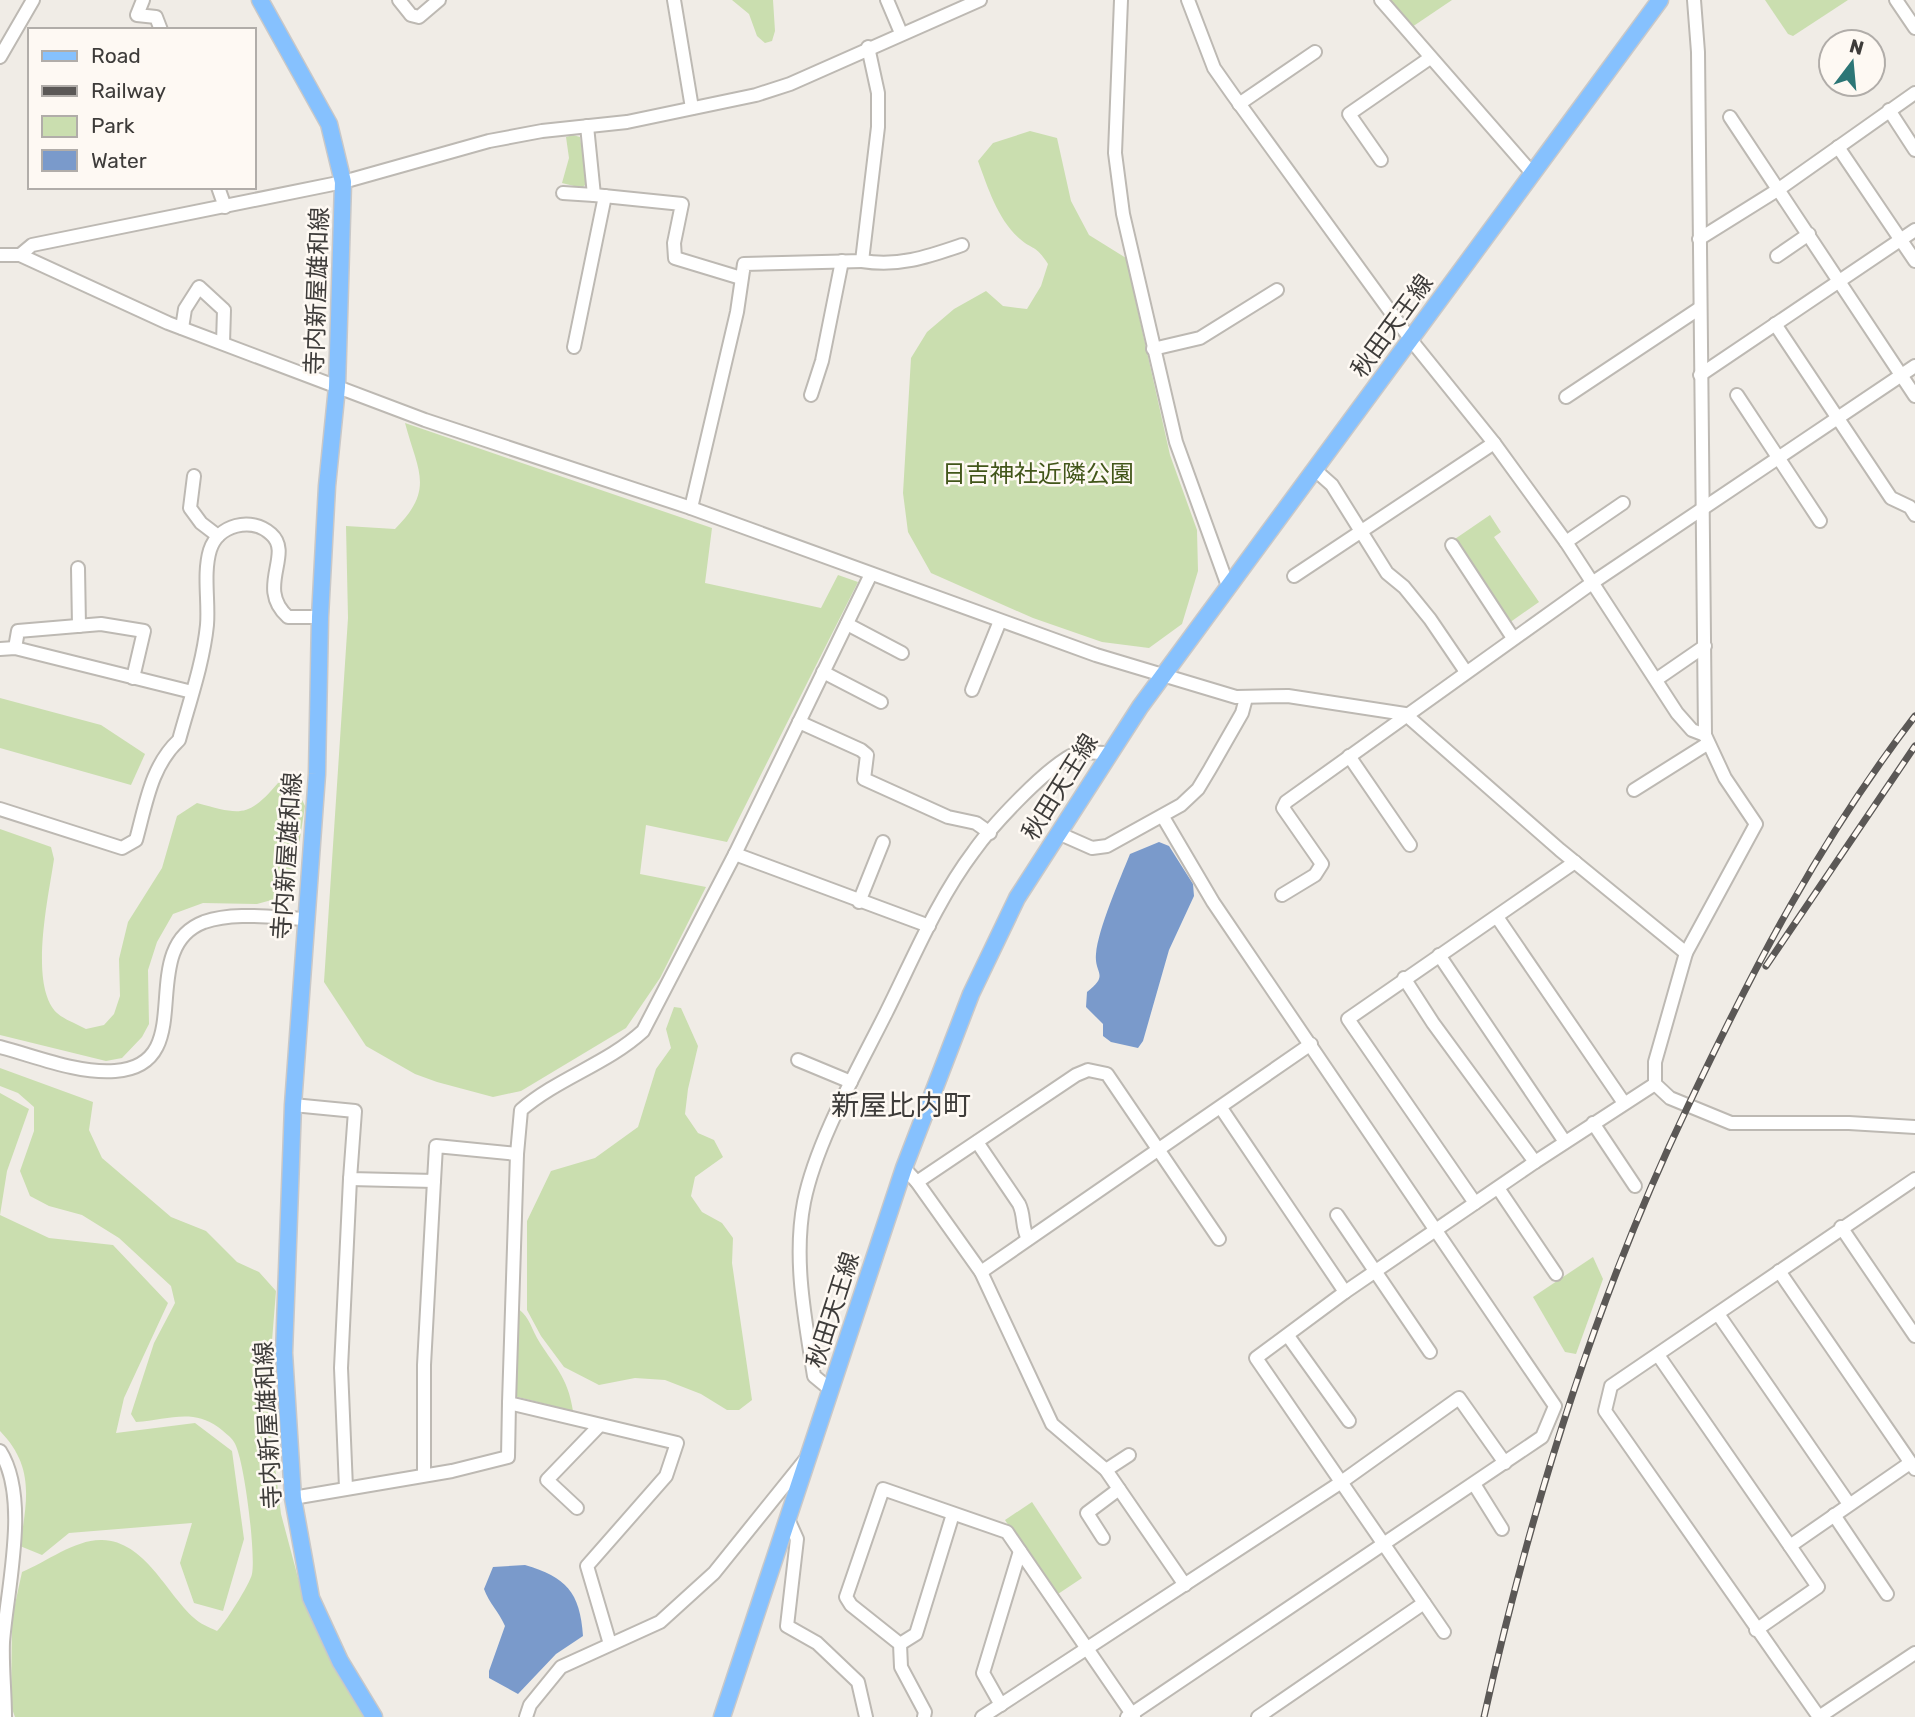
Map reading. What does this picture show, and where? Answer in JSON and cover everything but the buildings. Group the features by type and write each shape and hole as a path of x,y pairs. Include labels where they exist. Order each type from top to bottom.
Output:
{"main road":[{"name":"寺内新屋雄和線","path":"260,0 329,124 343,182 337,387 320,617 317,775 293,1105 284,1353 292,1498 311,1598 340,1661 374,1717"},
{"name":"秋田天王線","path":"722,1717 904,1168 971,994 1017,898 1108,753 1660,0"}],"street":[{"path":"0,57 33,0"},
{"path":"143,0 137,15 156,17 160,28"},
{"path":"399,0 411,15 419,17 439,0"},
{"path":"674,0 692,108"},
{"path":"887,0 901,33"},
{"path":"20,255 32,245 343,182 489,141 627,122 756,95 790,84 868,47 980,0"},
{"path":"1121,0 1115,153 1123,214 1176,442 1228,586"},
{"path":"1188,0 1214,68 1239,104 1410,340 1494,443 1566,542 1677,713 1692,730 1706,740"},
{"path":"1381,0 1532,173"},
{"path":"1694,0 1698,52 1706,740 1725,778 1756,824 1686,953 1655,1062 1655,1084 1670,1098 1731,1123 1849,1123 1915,1127"},
{"path":"1896,0 1915,28"},
{"path":"862,261 878,127 878,93 868,47"},
{"path":"1239,104 1315,51"},
{"path":"1381,160 1349,114 1430,58"},
{"path":"1699,239 1779,189 1915,93"},
{"path":"1889,110 1915,150"},
{"path":"1730,117 1915,396"},
{"path":"574,347 600,196 587,126"},
{"path":"1838,147 1915,261"},
{"path":"219,189 225,207"},
{"path":"563,193 682,204 674,243 675,258 741,278"},
{"path":"1700,375 1915,230"},
{"path":"1777,256 1809,234"},
{"path":"691,508 737,312 744,264 862,261 887,265 918,261 962,245"},
{"path":"0,255 20,255 182,328 425,420 691,508 1000,621 1165,676 1246,698 1288,696 1405,714 1575,862 1686,953"},
{"path":"811,395 822,361 842,261"},
{"path":"182,328 186,309 199,286 224,310 223,344"},
{"path":"1153,349 1200,338 1277,290"},
{"path":"1566,397 1700,308"},
{"path":"1775,324 1891,498 1910,508 1915,515"},
{"path":"1282,895 1315,875 1322,864 1283,808 1286,802 1405,714 1592,583 1915,366"},
{"path":"1737,395 1820,521"},
{"path":"1294,576 1494,443"},
{"path":"1314,469 1332,485 1387,573 1421,608 1466,671"},
{"path":"194,476 190,508 201,523 218,536"},
{"path":"1566,542 1623,503"},
{"path":"0,809 122,848 136,839 156,769 165,753 179,740 192,692 207,626 210,551 218,536 239,524 260,526 274,536 279,549 273,593 277,607 288,617 320,617"},
{"path":"1452,545 1513,638"},
{"path":"78,568 79,626"},
{"path":"292,1498 452,1471 508,1457 517,1154 521,1110 549,1089 626,1047 643,1031 735,854 872,573"},
{"path":"972,690 1000,621"},
{"path":"15,648 18,631 101,624 144,631 133,678"},
{"path":"847,624 902,653"},
{"path":"1657,679 1705,646"},
{"path":"0,649 15,648 192,692"},
{"path":"823,672 881,702"},
{"path":"1058,833 1092,848 1107,846 1163,817 1198,789 1242,713 1246,698"},
{"path":"799,722 867,755 864,779 948,817 976,823 990,833"},
{"path":"1634,790 1706,740"},
{"path":"831,1390 814,1376 800,1257 801,1225 813,1170 852,1082 929,926 974,850 1033,787 1068,757 1080,752 1108,753"},
{"path":"1349,757 1410,845"},
{"path":"924,1717 925,1712 901,1667 900,1644 851,1605 846,1597 883,1489 1007,1532 1131,1716 1542,1437 1555,1406 1438,1229 1213,902 1163,817"},
{"path":"859,902 883,842"},
{"path":"735,854 929,926"},
{"path":"1475,1203 1348,1019 1575,862"},
{"path":"1497,916 1624,1104"},
{"path":"0,1047 75,1067 113,1072 134,1068 161,1041 166,1021 167,968 173,950 184,934 202,923 223,918 306,919"},
{"path":"1439,955 1565,1142"},
{"path":"1404,978 1433,1023 1535,1162"},
{"path":"981,1272 1311,1044"},
{"path":"798,1060 852,1082"},
{"path":"917,1182 1088,1070 1107,1073 1219,1239"},
{"path":"1444,1632 1256,1358 1345,1292 1593,1123 1655,1084"},
{"path":"293,1105 355,1111 341,1368 346,1488"},
{"path":"1221,1108 1345,1292"},
{"path":"1593,1123 1635,1186"},
{"path":"977,1142 1019,1204 1023,1213 1021,1223 1028,1239"},
{"path":"424,1474 424,1365 436,1146 517,1154"},
{"path":"904,1168 917,1182 981,1272 1052,1424 1106,1470 1185,1585"},
{"path":"350,1179 434,1181"},
{"path":"1915,1180 1611,1386 1605,1411 1819,1717 1915,1653"},
{"path":"1498,1188 1556,1274"},
{"path":"1337,1215 1430,1352"},
{"path":"1842,1227 1915,1336"},
{"path":"1779,1271 1912,1459 1790,1546"},
{"path":"1718,1314 1849,1504"},
{"path":"1288,1336 1349,1421"},
{"path":"1658,1355 1818,1587 1756,1630"},
{"path":"982,1717 1340,1483 1459,1398 1505,1463"},
{"path":"509,1403 677,1443 666,1476 587,1566 610,1644"},
{"path":"577,1508 547,1480 600,1425"},
{"path":"0,1451 12,1482 15,1513 3,1620 5,1717"},
{"path":"526,1717 530,1705 561,1667 660,1622 714,1573 809,1455"},
{"path":"1106,1470 1129,1455"},
{"path":"1474,1483 1502,1529"},
{"path":"1103,1538 1087,1513 1119,1489"},
{"path":"900,1644 916,1634 953,1514"},
{"path":"1834,1515 1887,1594"},
{"path":"788,1519 797,1539 787,1626 817,1643 858,1682 866,1717"},
{"path":"1001,1705 983,1673 1020,1551"},
{"path":"1258,1717 1424,1603"}],"green space":[{"path":"732,0 773,0 775,31 772,41 765,43 757,36 749,14"},
{"path":"1387,0 1452,0 1412,27"},
{"path":"1765,0 1848,0 1793,36 1788,34"},
{"name":"日吉神社近隣公園","path":"1030,131 1057,138 1071,201 1089,235 1126,258 1170,455 1197,530 1198,571 1182,624 1149,648 1102,642 1033,618 931,573 908,532 903,493 911,358 927,332 954,309 986,291 1003,306 1027,309 1041,286 1048,264 1040,253 1020,239 1006,223 978,161 993,143"},
{"path":"566,137 580,137 587,183 582,188 562,183 569,158"},
{"path":"405,423 712,528 705,583 821,608 838,575 858,582 727,842 646,825 640,874 706,887 660,978 626,1028 521,1091 493,1097 415,1074 366,1046 324,982 348,618 346,526 395,529 415,502 420,479"},
{"path":"1490,515 1501,532 1494,537 1539,602 1509,623 1452,541"},
{"path":"0,698 101,725 145,754 131,785 0,748"},
{"path":"278,783 294,783 305,806 294,877 286,896 257,904 203,903 173,914 157,942 148,970 149,1024 142,1037 122,1058 106,1061 0,1035 0,829 51,847 54,859 43,939 44,982 48,1000 57,1013 86,1029 104,1025 114,1014 120,996 119,959 128,922 162,868 177,816 197,803 224,810 243,811 259,803"},
{"path":"674,1007 681,1008 698,1046 685,1114 698,1133 714,1140 723,1157 695,1177 691,1196 702,1212 722,1223 733,1238 732,1263 752,1400 739,1410 727,1410 701,1394 665,1380 635,1378 599,1385 564,1367 541,1336 527,1310 527,1221 551,1171 595,1158 638,1127 656,1069 671,1048 666,1029"},
{"path":"0,1068 93,1102 89,1130 102,1158 171,1217 206,1231 237,1262 259,1272 276,1291 267,1403 281,1514 305,1604 367,1717 15,1717 11,1706 12,1618 22,1572 82,1543 102,1540 117,1543 131,1549 143,1559 196,1620 217,1631 247,1586 253,1563 242,1466 233,1440 218,1427 199,1418 179,1417 136,1422 131,1414 154,1343 175,1303 171,1286 119,1238 82,1215 49,1206 30,1196 20,1171 34,1131 34,1107 18,1093 0,1086"},
{"path":"0,1093 29,1109 7,1171 0,1215"},
{"path":"0,1215 49,1238 113,1245 168,1303 124,1398 116,1433 195,1423 232,1451 244,1539 223,1611 194,1603 180,1563 192,1523 69,1533 42,1555 20,1546 26,1499 24,1471 11,1444 0,1431"},
{"path":"1593,1257 1603,1279 1576,1354 1565,1352 1533,1297"},
{"path":"515,1307 526,1316 559,1372 568,1389 573,1411 514,1396"},
{"path":"1032,1502 1082,1578 1055,1596 1005,1520"}],"water":[{"path":"1159,842 1169,846 1193,884 1194,896 1169,950 1143,1041 1138,1048 1111,1042 1103,1036 1103,1024 1086,1007 1087,992 1098,981 1096,954 1101,931 1130,854"},
{"path":"525,1565 551,1575 568,1588 578,1608 583,1636 556,1654 518,1694 489,1678 505,1626 484,1589 493,1567"}],"railway":[{"path":"1484,1717 1523,1560 1569,1406 1595,1329 1654,1179 1713,1054 1791,905 1849,809 1915,716"},
{"path":"1766,966 1915,746"}],"district":[{"name":"新屋比内町","path":"901,1105"}]}
